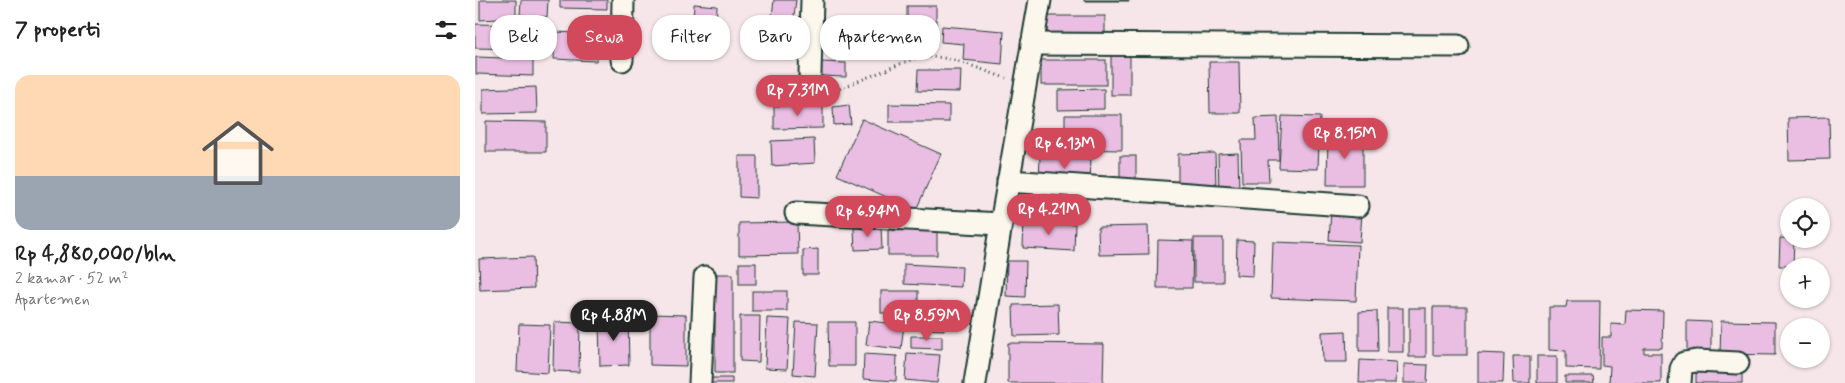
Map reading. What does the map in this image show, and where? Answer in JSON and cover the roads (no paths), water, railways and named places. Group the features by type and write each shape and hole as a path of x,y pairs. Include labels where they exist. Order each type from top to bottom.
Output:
{"street":[{"path":"623,0 623,15"},
{"path":"810,74 812,0"},
{"path":"975,383 1040,0"},
{"path":"1032,44 1458,46"},
{"path":"1008,181 1358,206"},
{"path":"796,213 1001,224"},
{"path":"700,383 705,277"},
{"path":"1680,383 1681,370 1684,363 1696,361 1738,363"}]}
